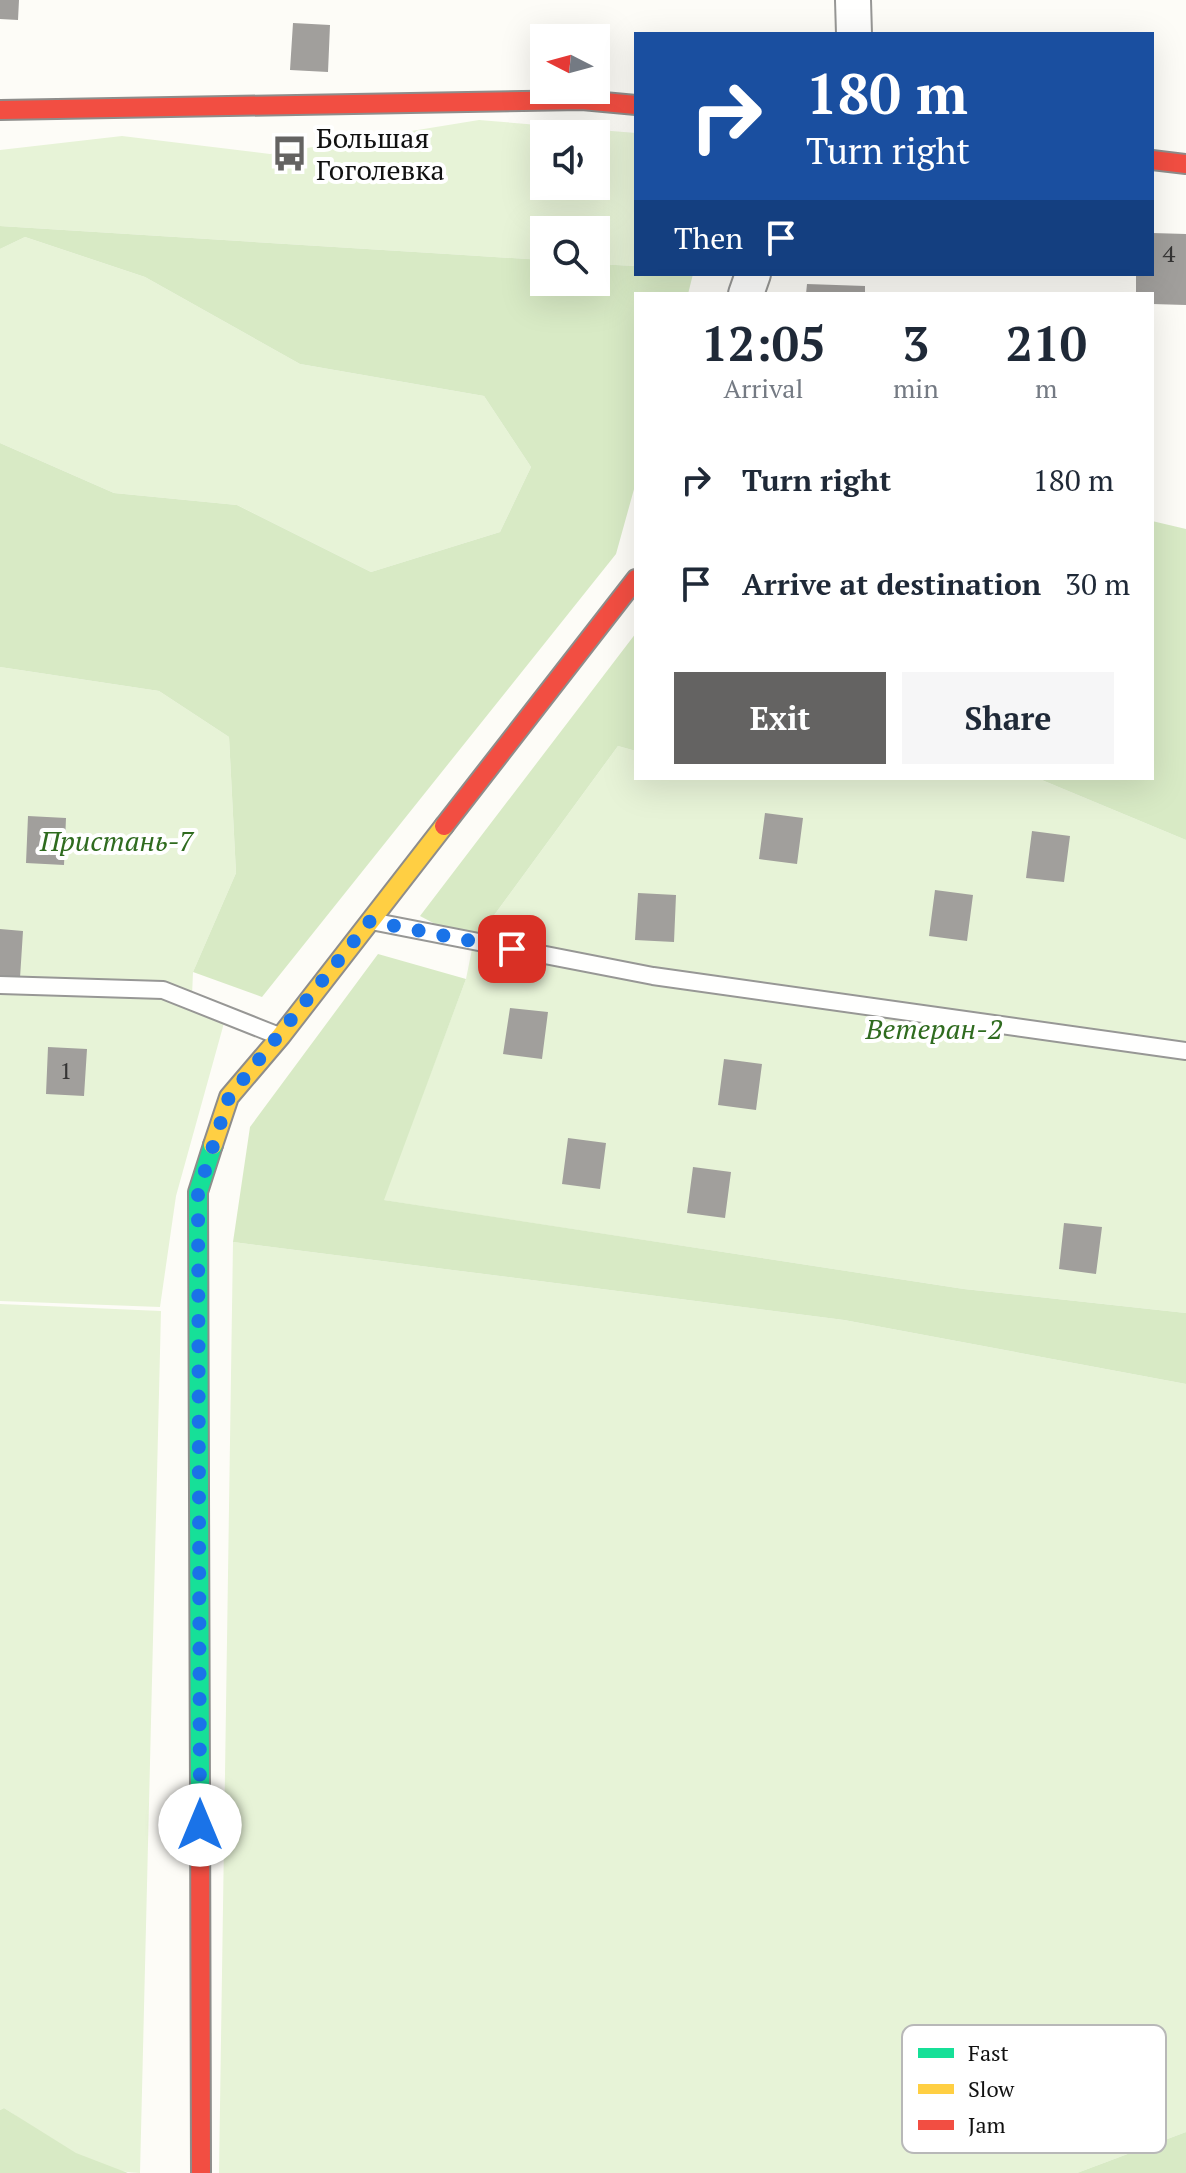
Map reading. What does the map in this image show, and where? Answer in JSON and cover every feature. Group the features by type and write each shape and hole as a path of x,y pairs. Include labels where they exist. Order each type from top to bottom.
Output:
{"street":[{"path":"853,0 854,32"},
{"path":"0,110 582,100 634,105"},
{"path":"1154,160 1186,164"},
{"path":"201,2173 198,1192 229,1097 281,1036 634,582"}],"lane":[{"path":"370,921 653,976 1186,1051"},
{"path":"0,985 163,990 281,1036"}],"green space":[{"path":"479,120 530,124 530,200 610,200 610,131 634,133 634,266 610,265 610,216 530,216 530,259 0,226 0,150 122,136 270,154"},
{"path":"0,226 530,259 530,296 610,296 610,265 634,266 634,276 692,276 688,292 634,292 634,489 616,554 262,997 193,972 236,873 229,737 159,691 0,667 0,443 114,493 237,505 371,572 500,532 531,467 484,396 300,364 145,277 25,237 0,249"},
{"path":"25,237 145,277 300,364 484,396 531,467 500,532 371,572 237,505 114,493 0,443 0,249"},
{"path":"1154,521 1186,529 1186,840 1042,780 1154,780"},
{"path":"634,636 634,750 618,746 473,944 420,916"},
{"name":"Пристань-7","path":"0,667 159,691 229,737 236,873 193,972 192,996 224,1023 176,1196 160,1307 0,1301"},
{"name":"Ветеран-2","path":"618,746 634,750 634,780 1042,780 1186,840 1186,1313 964,1289 383,1200 466,979 473,944"},
{"path":"378,954 466,979 384,1200 964,1289 1186,1313 1186,1384 844,1320 233,1242 250,1127"},
{"path":"233,1242 844,1320 1186,1384 1186,2132 1166,2140 1166,2025 902,2025 902,2153 1130,2153 1077,2173 219,2173"},
{"path":"0,1304 161,1311 140,2173 122,2171 86,2159 4,2108 0,2110"},
{"path":"4,2108 76,2153 128,2173 0,2173 0,2110"},
{"path":"1186,2132 1186,2173 1077,2173 1130,2153 1166,2153 1166,2140"}],"building":[{"path":"0,0 19,0 18,20 0,19"},
{"path":"293,23 330,25 328,72 290,70"},
{"path":"1154,233 1186,234 1186,305 1154,304 1154,292 1136,292 1136,276 1154,276"},
{"path":"807,284 865,286 865,292 806,292"},
{"path":"765,813 803,818 797,864 759,859"},
{"path":"28,816 66,818 64,865 26,863"},
{"path":"1032,831 1070,836 1064,882 1026,878"},
{"path":"935,890 973,895 967,941 929,936"},
{"path":"638,893 676,895 674,942 635,940"},
{"path":"0,929 23,931 20,978 0,976"},
{"path":"510,1008 548,1012 542,1059 503,1054"},
{"path":"48,1047 87,1049 84,1096 46,1094"},
{"path":"724,1059 762,1064 756,1110 718,1105"},
{"path":"568,1138 606,1143 600,1189 562,1184"},
{"path":"693,1167 731,1172 725,1218 687,1213"},
{"path":"1064,1223 1102,1227 1096,1274 1059,1269"}],"traffic: fast":[{"path":"200,1793 198,1192 213,1145"}],"traffic: slow":[{"path":"213,1145 229,1097 281,1036 444,826"}],"traffic: jam":[{"path":"0,110 582,100 634,105"},
{"path":"1154,160 1186,164"},
{"path":"444,826 634,582"},
{"path":"200,1793 201,2173"}],"place":[{"name":"Большая Гоголевка","path":"290,154"}],"route":[{"path":"200,1825 198,1192 229,1097 281,1036 370,921 512,949"}]}
